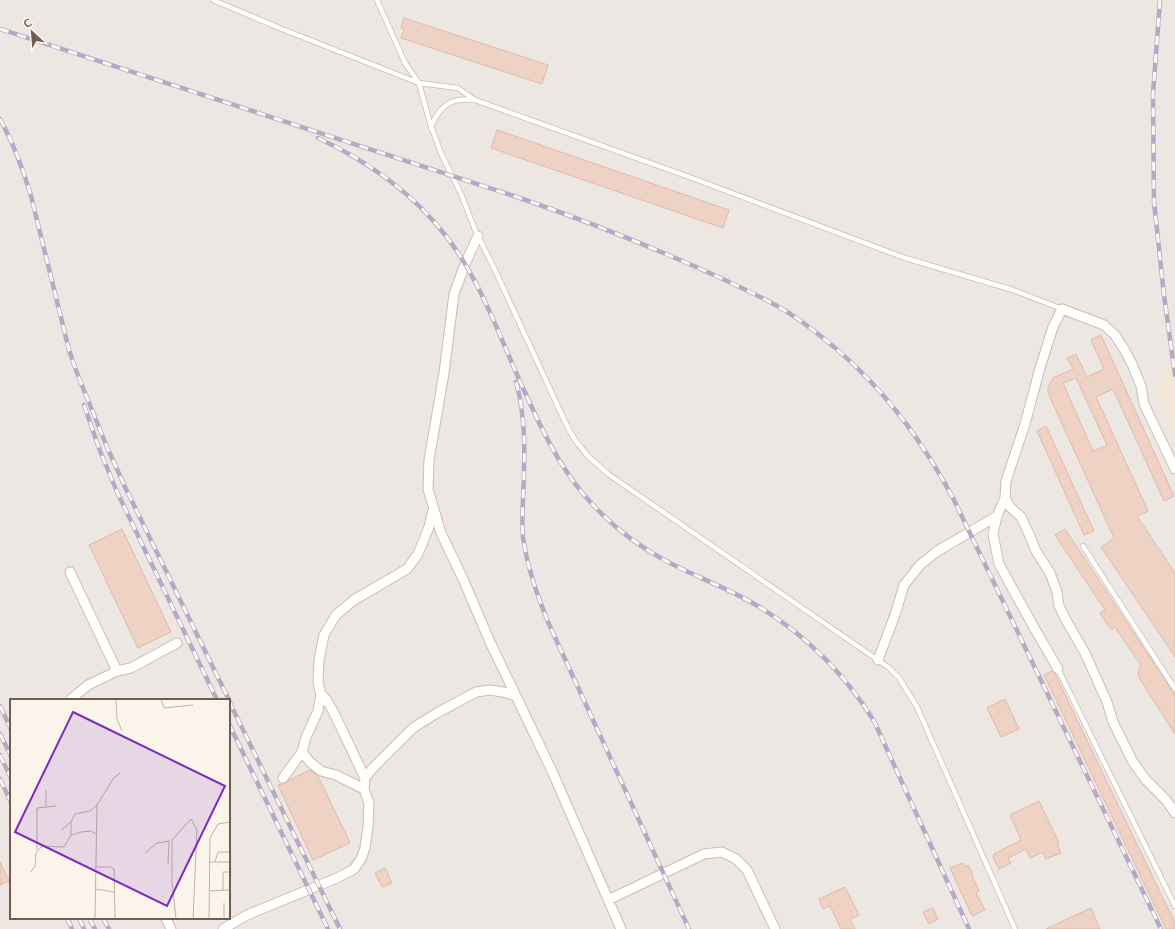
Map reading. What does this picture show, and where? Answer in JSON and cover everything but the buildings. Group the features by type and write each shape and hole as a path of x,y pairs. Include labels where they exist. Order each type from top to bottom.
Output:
{"street":[{"path":"478,236 464,264 454,294 444,373 429,460 428,489 441,533 463,579 490,642 552,770 621,929"},
{"path":"1058,669 999,564 993,534 997,516 1005,498 1006,481 1025,424 1040,368 1053,327 1062,309 1104,325 1118,339 1132,364 1141,386 1144,404 1175,469"},
{"path":"1005,498 1010,507 1021,517 1036,551 1050,573 1057,592 1059,606 1085,653 1107,702 1113,722 1133,762 1146,780 1166,800 1175,813"},
{"path":"283,778 302,752 306,737 318,711 321,694 318,683 319,660 324,635 336,615 354,600 407,569 418,554 429,527 433,510"},
{"path":"878,660 896,612 904,585 920,565 936,552 997,516"},
{"path":"70,572 117,672"},
{"path":"71,699 88,685 117,672 131,668 177,644"},
{"path":"223,929 247,914 337,878 354,869 361,859 365,848 368,826 368,803 364,789 365,778 372,768 413,728 463,698 476,692 490,690 516,696"},
{"path":"321,694 326,699 333,711 365,778"},
{"path":"302,752 310,762 321,771 336,774 364,789"},
{"path":"608,900 704,854 722,852 736,859 747,870 775,929"},
{"path":"167,919 172,929"}],"lane":[{"path":"213,0 419,83 458,88 475,100 692,178 905,258 1013,290 1062,309"},
{"path":"378,0 405,63 419,83 431,128 441,153 462,194 478,236 575,440 588,456 608,474 888,667 899,678 917,707 1015,929"},
{"path":"431,128 435,117 450,102 458,100 475,100"},
{"path":"1083,546 1175,689"},
{"path":"1058,669 1175,906"}],"shaded area":[{"path":"0,0 1175,0 1175,350 1155,394 1175,433 1175,929 0,929"},
{"path":"1175,350 1175,433 1155,394"}],"railway":[{"path":"1160,0 1153,94 1154,202 1164,295 1175,375"},
{"path":"0,29 517,197 592,224 690,264 760,297 792,315 826,340 869,380 906,423 953,498 1161,929"},
{"path":"0,119 10,138 25,176 69,350 77,373 126,489 229,699"},
{"path":"318,138 354,157 388,179 419,205 446,236 468,269 486,304 547,439 574,483 594,506 624,534 658,557 746,599 774,616 822,656 850,687 874,721 969,929"},
{"path":"516,382 521,403 524,437 523,537 533,580 548,622 689,929"},
{"path":"84,405 100,451 118,494 217,699"},
{"path":"230,703 340,929"},
{"path":"0,706 10,727"},
{"path":"230,726 328,929"},
{"path":"0,734 10,754"},
{"path":"0,755 10,776"},
{"path":"0,779 10,800"},
{"path":"67,919 72,929"},
{"path":"79,919 84,929"},
{"path":"90,919 95,929"},
{"path":"104,919 109,929"}]}
